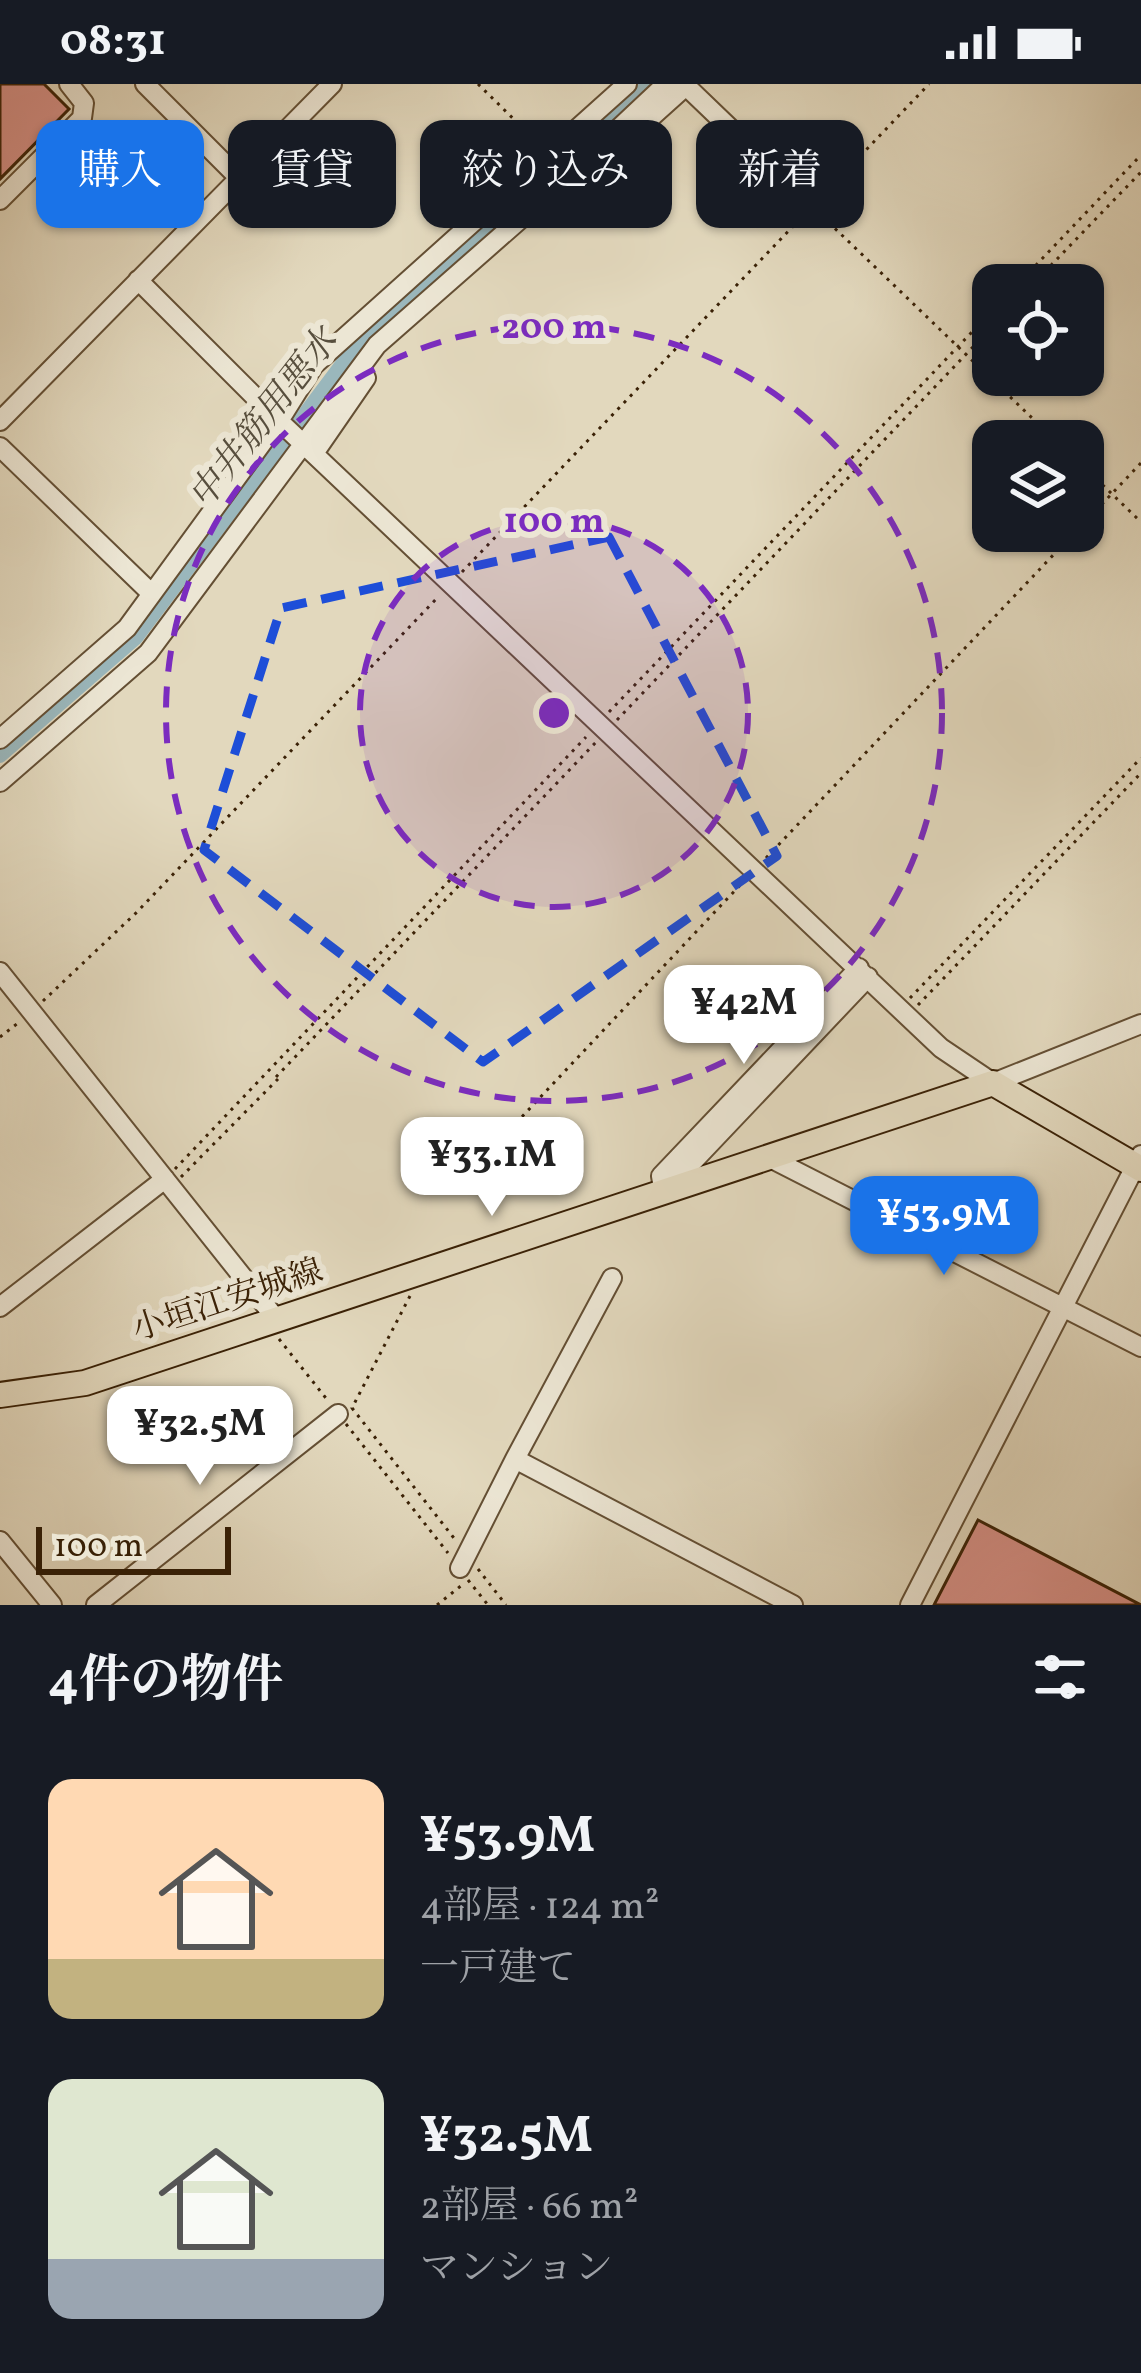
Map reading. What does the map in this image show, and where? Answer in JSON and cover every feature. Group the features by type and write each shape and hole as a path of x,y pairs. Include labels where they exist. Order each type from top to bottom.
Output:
{"main road":[{"name":"小垣江安城線","path":"0,1395 86,1383 772,1160 993,1083"},
{"path":"993,1083 1140,1163"}],"street":[{"path":"0,200 82,118 85,104 69,84"},
{"path":"145,84 228,167"},
{"path":"296,120 332,84"},
{"path":"586,120 627,84"},
{"path":"1,737 127,628 296,435 681,85 719,120"},
{"path":"0,421 228,189"},
{"path":"0,782 148,653 288,469 314,365 466,228"},
{"path":"138,280 941,1048 993,1083 1141,1024"},
{"path":"0,433 84,515 80,524"},
{"path":"0,446 152,594"},
{"path":"0,972 272,1322"},
{"path":"664,1194 864,973"},
{"path":"772,1160 1141,1347"},
{"path":"910,1605 1140,1163"},
{"path":"0,1307 168,1183"},
{"path":"465,1567 514,1459 612,1278"},
{"path":"96,1605 338,1414"},
{"path":"514,1459 793,1605"},
{"path":"0,1541 52,1605"}],"path":[{"path":"478,84 515,120"},
{"path":"864,152 929,84"},
{"path":"1037,264 1141,155"},
{"path":"1052,264 1141,172"},
{"path":"0,1036 32,1012 154,895 792,228"},
{"path":"834,228 1034,420"},
{"path":"168,1183 276,1078 972,332"},
{"path":"168,1183 972,348"},
{"path":"1104,502 1141,463"},
{"path":"1104,486 1141,522"},
{"path":"485,1156 1056,552"},
{"path":"904,1012 1141,758"},
{"path":"904,1012 1141,773"},
{"path":"422,1273 352,1408 488,1605"},
{"path":"272,1322 338,1414 465,1567 506,1605"},
{"path":"437,1605 465,1567"}],"highlighted area":[{"path":"609,537 777,856 483,1062 204,850 281,608"}],"building":[{"path":"0,84 44,84 69,109 58,120 36,120 36,142 0,179"},
{"path":"978,1520 1141,1605 934,1605"}],"waterway":[{"name":"中井筋用悪水","path":"0,756 136,638 351,352 645,84"}]}
